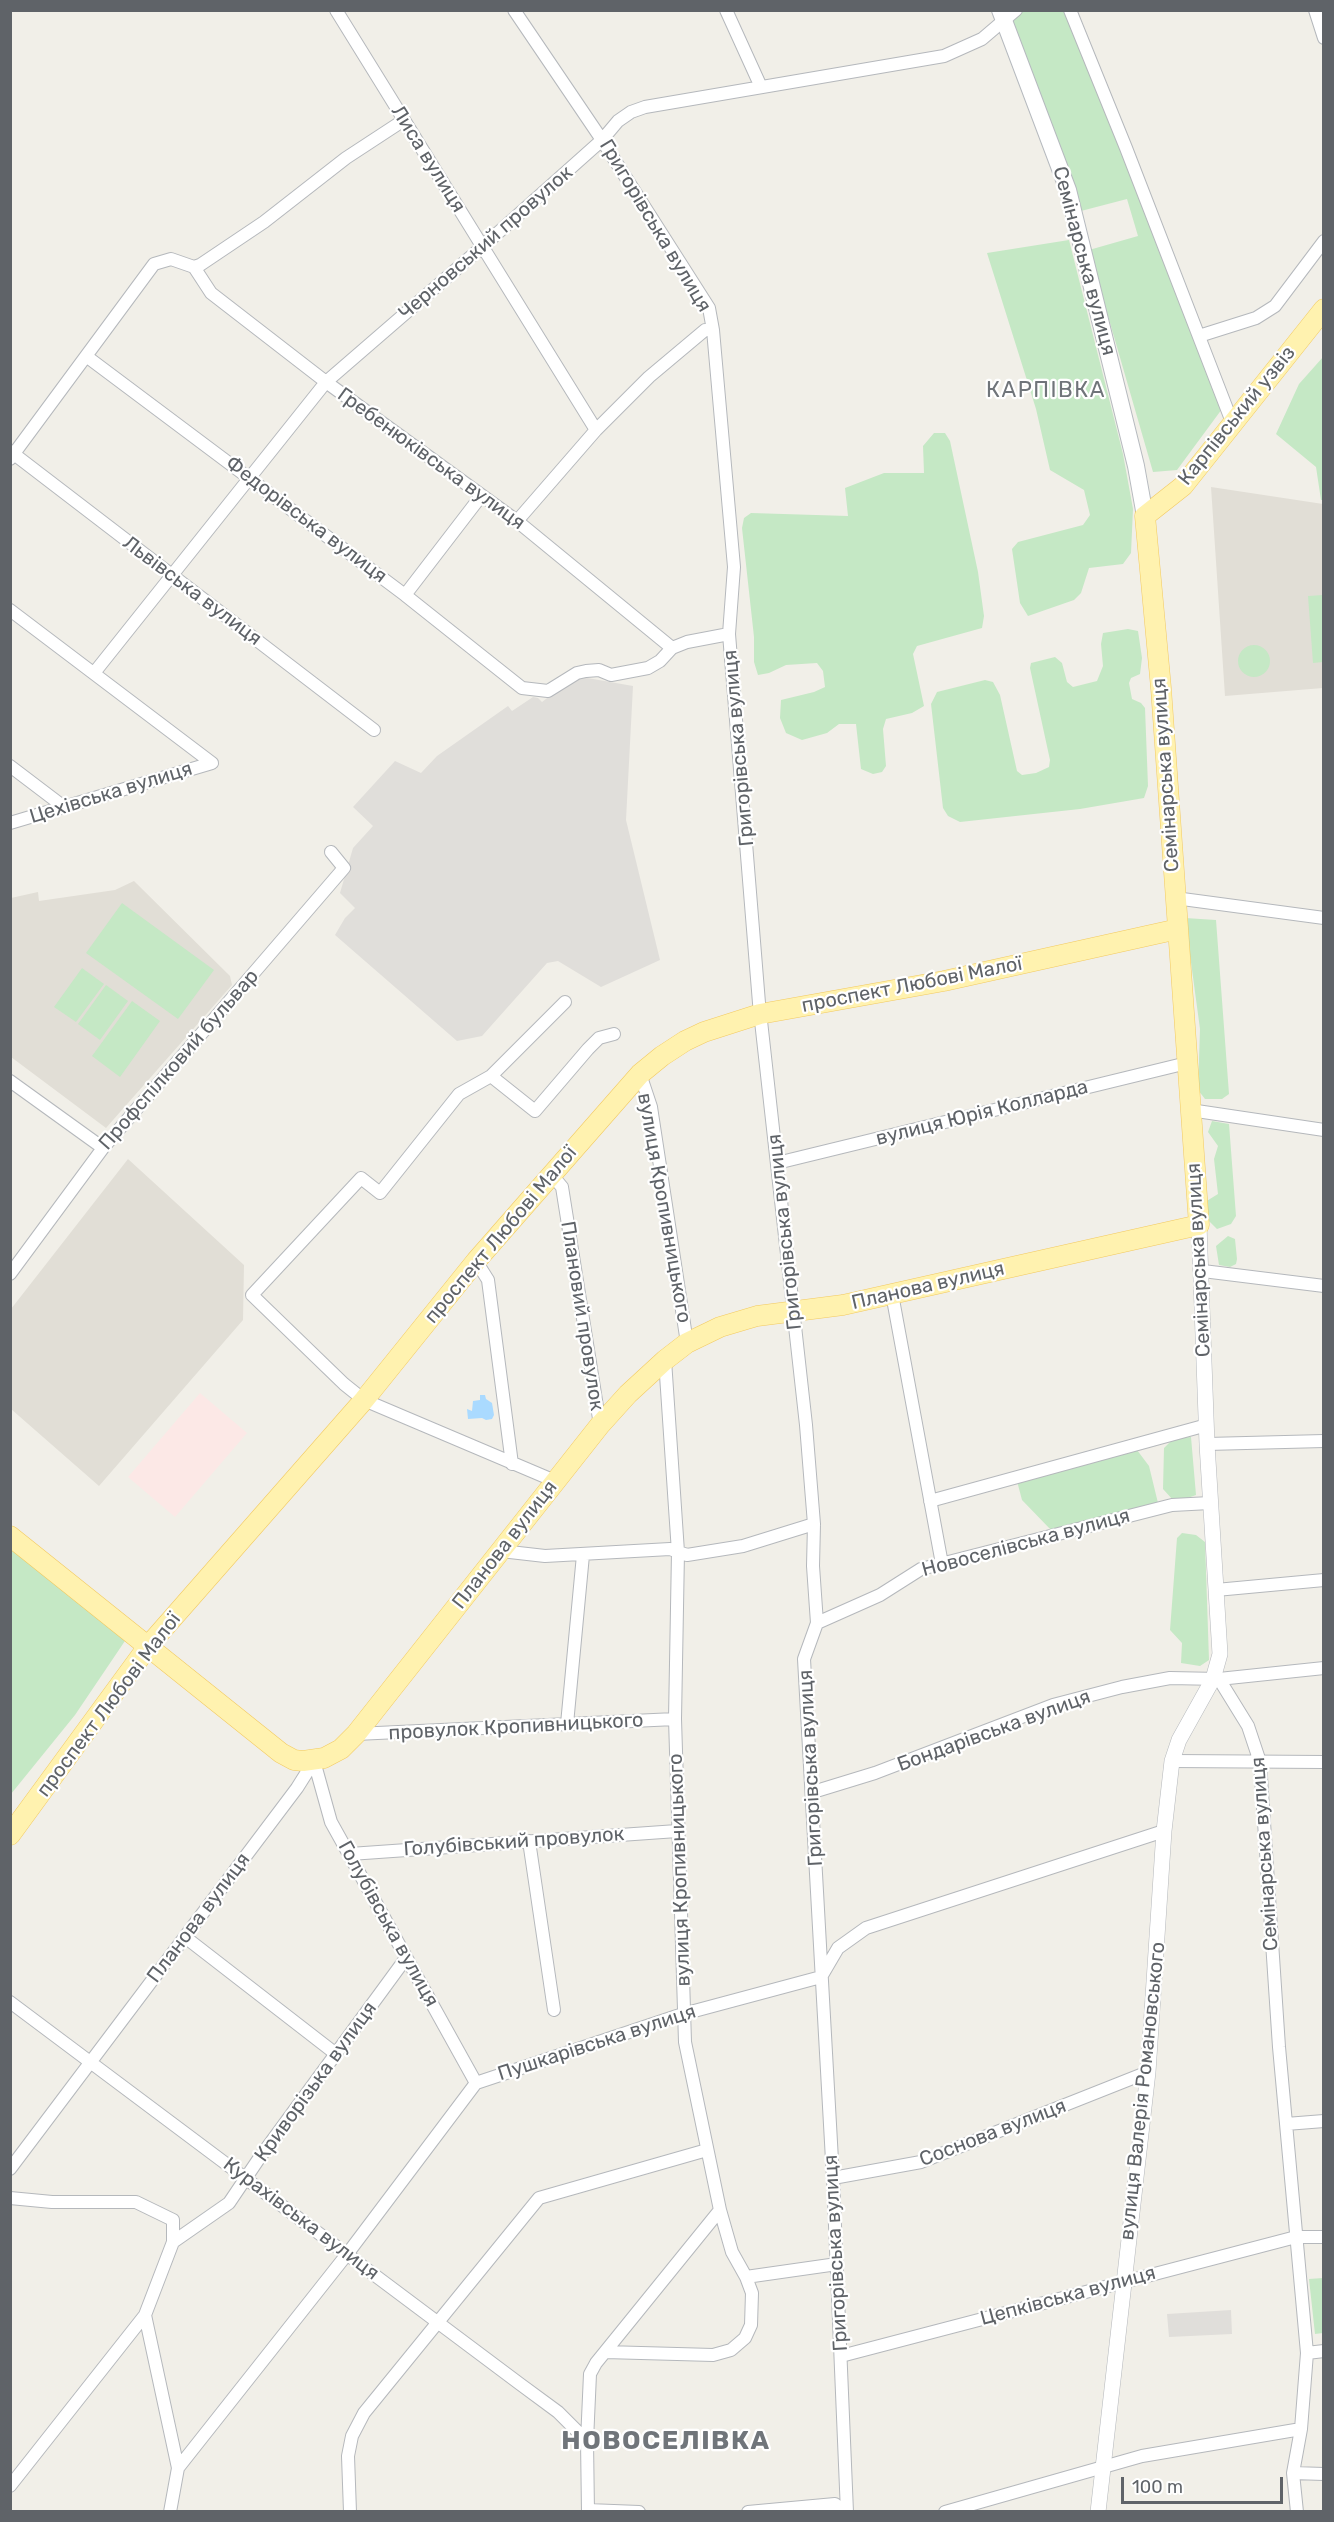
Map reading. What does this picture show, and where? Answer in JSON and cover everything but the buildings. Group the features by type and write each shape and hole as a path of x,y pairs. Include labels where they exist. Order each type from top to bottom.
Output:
{"main road":[{"name":"Семінарська вулиця","path":"1007,14 1068,190 1136,466 1145,516 1161,688 1199,1225"},
{"name":"Карпівський узвіз","path":"1145,516 1183,486 1323,309"},
{"name":"проспект Любові Малої","path":"10,1835 149,1645 364,1400 476,1261 551,1174 640,1074 662,1056 685,1041 721,1026 760,1014 944,981 1178,929"},
{"name":"Планова вулиця","path":"314,1761 333,1755 356,1734 600,1425 628,1394 687,1343 720,1327 757,1316 843,1305 1199,1225"},
{"path":"10,1536 281,1752 294,1760 314,1761"}],"street":[{"name":"Лиса вулиця","path":"336,10 596,430"},
{"name":"Григорівська вулиця","path":"514,10 602,140 710,308 713,330 734,567 729,634 760,1014 794,1312 814,1524 813,1566 817,1623 804,1659 833,2178 846,2511"},
{"path":"726,10 761,87"},
{"path":"1070,10 1232,422"},
{"path":"1315,10 1323,38"},
{"name":"Черновський провулок","path":"94,673 326,382 602,140 618,121 638,110 944,56 982,39 1007,14"},
{"path":"12,455 154,264 171,259 194,267 264,222 346,158 404,120"},
{"path":"1198,336 1256,318 1275,306 1323,241"},
{"name":"Гребенюківська вулиця","path":"194,267 211,293 326,382 517,522 672,648"},
{"path":"517,522 596,430 649,377 705,330 713,330"},
{"name":"Федорівська вулиця","path":"86,356 405,595 522,688 548,691 577,673 599,670 611,675 648,668 660,661 672,648"},
{"name":"Львівська вулиця","path":"12,455 374,730"},
{"path":"405,595 481,496"},
{"path":"10,610 94,673"},
{"path":"672,648 687,642 729,634"},
{"name":"Цехівська вулиця","path":"10,823 212,763 94,673"},
{"path":"10,766 64,807"},
{"name":"Профспілковий бульвар","path":"10,1274 103,1148 344,868 331,852"},
{"path":"1175,898 1323,918"},
{"path":"555,1481 364,1400 344,1384 252,1295 361,1178 380,1193 459,1094 491,1076 565,1002"},
{"path":"491,1076 535,1111 599,1038 614,1034"},
{"name":"вулиця Юрія Колларда","path":"777,1163 1187,1063"},
{"name":"вулиця Кропивницького","path":"640,1074 651,1107 687,1343"},
{"path":"10,1080 103,1148"},
{"path":"1190,1110 1323,1130"},
{"name":"Плановий провулок","path":"551,1174 562,1187 600,1425"},
{"name":"Семінарська вулиця","path":"1199,1225 1203,1271 1210,1503 1220,1654 1216,1679 1248,1726 1260,1762 1278,2035 1307,2354 1301,2428 1293,2473 1297,2511"},
{"path":"476,1261 488,1280 513,1464"},
{"path":"1203,1271 1323,1287"},
{"path":"892,1294 942,1564"},
{"name":"вулиця Кропивницького","path":"604,2352 713,2355 731,2350 745,2338 751,2325 752,2293 732,2252 720,2210 685,2042 675,1719 678,1552 665,1360"},
{"path":"930,1501 1207,1425"},
{"path":"1208,1444 1323,1441"},
{"name":"Новоселівська вулиця","path":"817,1623 880,1595 921,1569 1172,1505 1210,1503"},
{"path":"501,1551 545,1556 670,1549 687,1555 743,1546 814,1524"},
{"path":"567,1724 583,1555"},
{"path":"1216,1590 1323,1580"},
{"name":"Бондарівська вулиця","path":"813,1792 875,1773 1053,1705 1122,1687 1170,1678 1216,1679 1323,1668"},
{"name":"вулиця Валерія Романовського","path":"1098,2511 1148,2072 1164,1831 1172,1761 1179,1740 1216,1679"},
{"name":"провулок Кропивницького","path":"356,1734 675,1719"},
{"name":"Голубівська вулиця","path":"314,1761 331,1822 476,2083"},
{"name":"Планова вулиця","path":"10,2169 297,1788 314,1761"},
{"path":"1172,1761 1323,1762"},
{"name":"Голубівський провулок","path":"350,1854 677,1831"},
{"path":"821,1977 838,1948 866,1928 1164,1831"},
{"path":"529,1841 554,2010"},
{"path":"185,1937 336,2054"},
{"name":"Криворізька вулиця","path":"173,2242 229,2203 406,1958"},
{"name":"Пушкарівська вулиця","path":"178,2468 348,2253 476,2083 683,2014 821,1977"},
{"name":"Курахівська вулиця","path":"10,2002 558,2412 587,2441"},
{"name":"Соснова вулиця","path":"833,2178 921,2162 1148,2072"},
{"path":"1286,2124 1323,2121"},
{"path":"350,2511 348,2456 352,2436 364,2413 539,2198 707,2150"},
{"path":"10,2198 52,2202 136,2202 173,2220 173,2242 145,2315 10,2486"},
{"path":"639,2511 588,2511 587,2441 590,2374 604,2352 720,2210"},
{"name":"Цепківська вулиця","path":"841,2356 1296,2237 1323,2237"},
{"path":"746,2277 837,2264"},
{"path":"145,2315 178,2468 170,2511"},
{"path":"1307,2354 1323,2351"},
{"path":"945,2511 1142,2456 1301,2428"},
{"path":"1293,2473 1323,2474"},
{"path":"748,2511 835,2504 846,2511"}],"shaded area":[{"path":"1211,487 1323,504 1323,688 1225,696"},
{"path":"576,676 633,686 626,820 660,960 601,987 558,961 547,963 482,1036 457,1041 335,935 345,918 355,908 340,893 353,848 373,826 353,807 395,761 421,773 437,756 508,706 512,711 533,697 542,702"},
{"path":"134,881 230,976 232,985 106,1128 11,1057 11,898 38,892 39,901 115,890"},
{"path":"128,1159 244,1265 243,1320 99,1486 11,1409 11,1309"},
{"path":"200,1393 247,1433 175,1517 128,1477"},
{"path":"1231,2310 1232,2334 1169,2337 1167,2314"}],"green space":[{"path":"1022,11 1067,11 1222,409 1177,470 1153,472 1089,250 1138,236 1127,199 1081,211 1012,21"},
{"path":"1069,240 1123,454 1133,509 1131,553 1123,564 1089,568 1081,593 1074,600 1028,616 1020,603 1012,549 1018,542 1083,525 1090,515 1084,490 1050,470 1036,409 987,253"},
{"path":"1323,357 1324,500 1321,500 1316,467 1276,434 1299,384"},
{"path":"934,433 945,433 950,441 978,572 984,616 982,628 917,646 913,654 924,706 912,713 886,719 883,729 886,766 882,772 873,774 861,769 856,724 839,724 827,733 802,740 786,733 780,718 781,700 825,687 823,671 817,663 786,665 769,673 758,675 754,662 754,637 742,528 744,518 751,513 848,516 845,488 884,473 924,473 923,446"},
{"path":"1323,595 1323,662 1313,663 1308,596"},
{"path":"1128,629 1138,631 1142,658 1140,674 1131,678 1129,683 1132,699 1141,703 1145,708 1148,786 1144,798 1080,809 960,822 948,816 943,808 931,704 937,692 985,680 993,682 1000,695 1017,771 1022,775 1036,773 1049,767 1050,760 1030,668 1031,663 1055,657 1062,663 1067,682 1073,687 1097,681 1103,666 1101,644 1103,633"},
{"path":"1254,645 1265,650 1270,661 1265,672 1254,677 1243,672 1238,661 1243,650"},
{"path":"122,903 214,970 178,1019 86,953"},
{"path":"1185,918 1216,920 1229,1094 1222,1099 1205,1099 1198,1090 1200,1029"},
{"path":"82,968 104,984 76,1022 54,1007"},
{"path":"106,985 128,1001 100,1040 78,1024"},
{"path":"132,1001 160,1021 120,1077 92,1056"},
{"path":"1212,1121 1229,1124 1236,1216 1231,1224 1217,1229 1208,1220 1205,1202 1218,1194 1214,1159 1218,1146 1208,1132"},
{"path":"1228,1236 1235,1239 1237,1259 1236,1264 1230,1267 1219,1265 1216,1246"},
{"path":"1191,1437 1196,1495 1173,1500 1163,1489 1164,1448 1174,1438"},
{"path":"1137,1450 1149,1466 1158,1503 1051,1530 1022,1500 1017,1481"},
{"path":"1182,1533 1196,1535 1205,1542 1209,1660 1200,1666 1181,1663 1182,1643 1170,1630 1177,1538"},
{"path":"10,1547 131,1632 75,1715 11,1794"},
{"path":"1323,2278 1323,2333 1315,2334 1309,2279"}],"water":[{"path":"480,1395 485,1395 486,1399 492,1403 494,1415 492,1419 468,1419 467,1409 472,1411 473,1401 480,1400"}],"district":[{"name":"КАРПІВКА","path":"1046,391"},
{"name":"НОВОСЕЛІВКА","path":"666,2441"}]}
